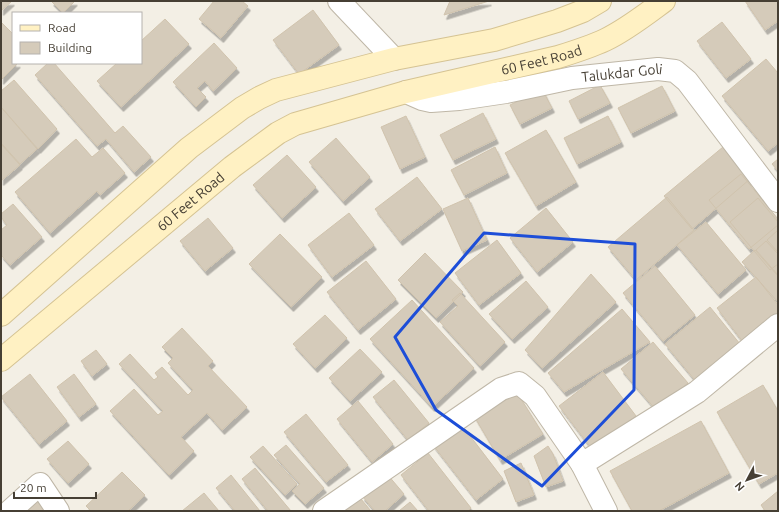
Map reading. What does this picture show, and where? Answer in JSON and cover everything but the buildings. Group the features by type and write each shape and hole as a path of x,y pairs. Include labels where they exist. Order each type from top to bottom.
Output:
{"street":[{"path":"339,1 394,59 406,92"},
{"path":"1,315 189,148 242,108 259,98 276,90 394,59 494,40 557,21 583,11 600,1"},
{"name":"60 Feet Road","path":"1,360 232,167 278,133 295,124 406,92 558,57 606,39 622,30 664,1"},
{"name":"Talukdar Goli","path":"406,92 422,99 432,101 460,99 506,92 572,78 658,69 675,70 687,81 778,201"},
{"path":"582,464 697,392 778,325"},
{"path":"324,511 501,389 519,383 535,396 582,464 606,511"},
{"path":"10,511 40,484 58,511"}],"highlighted area":[{"path":"484,233 635,244 634,390 542,486 436,410 395,337"}]}
